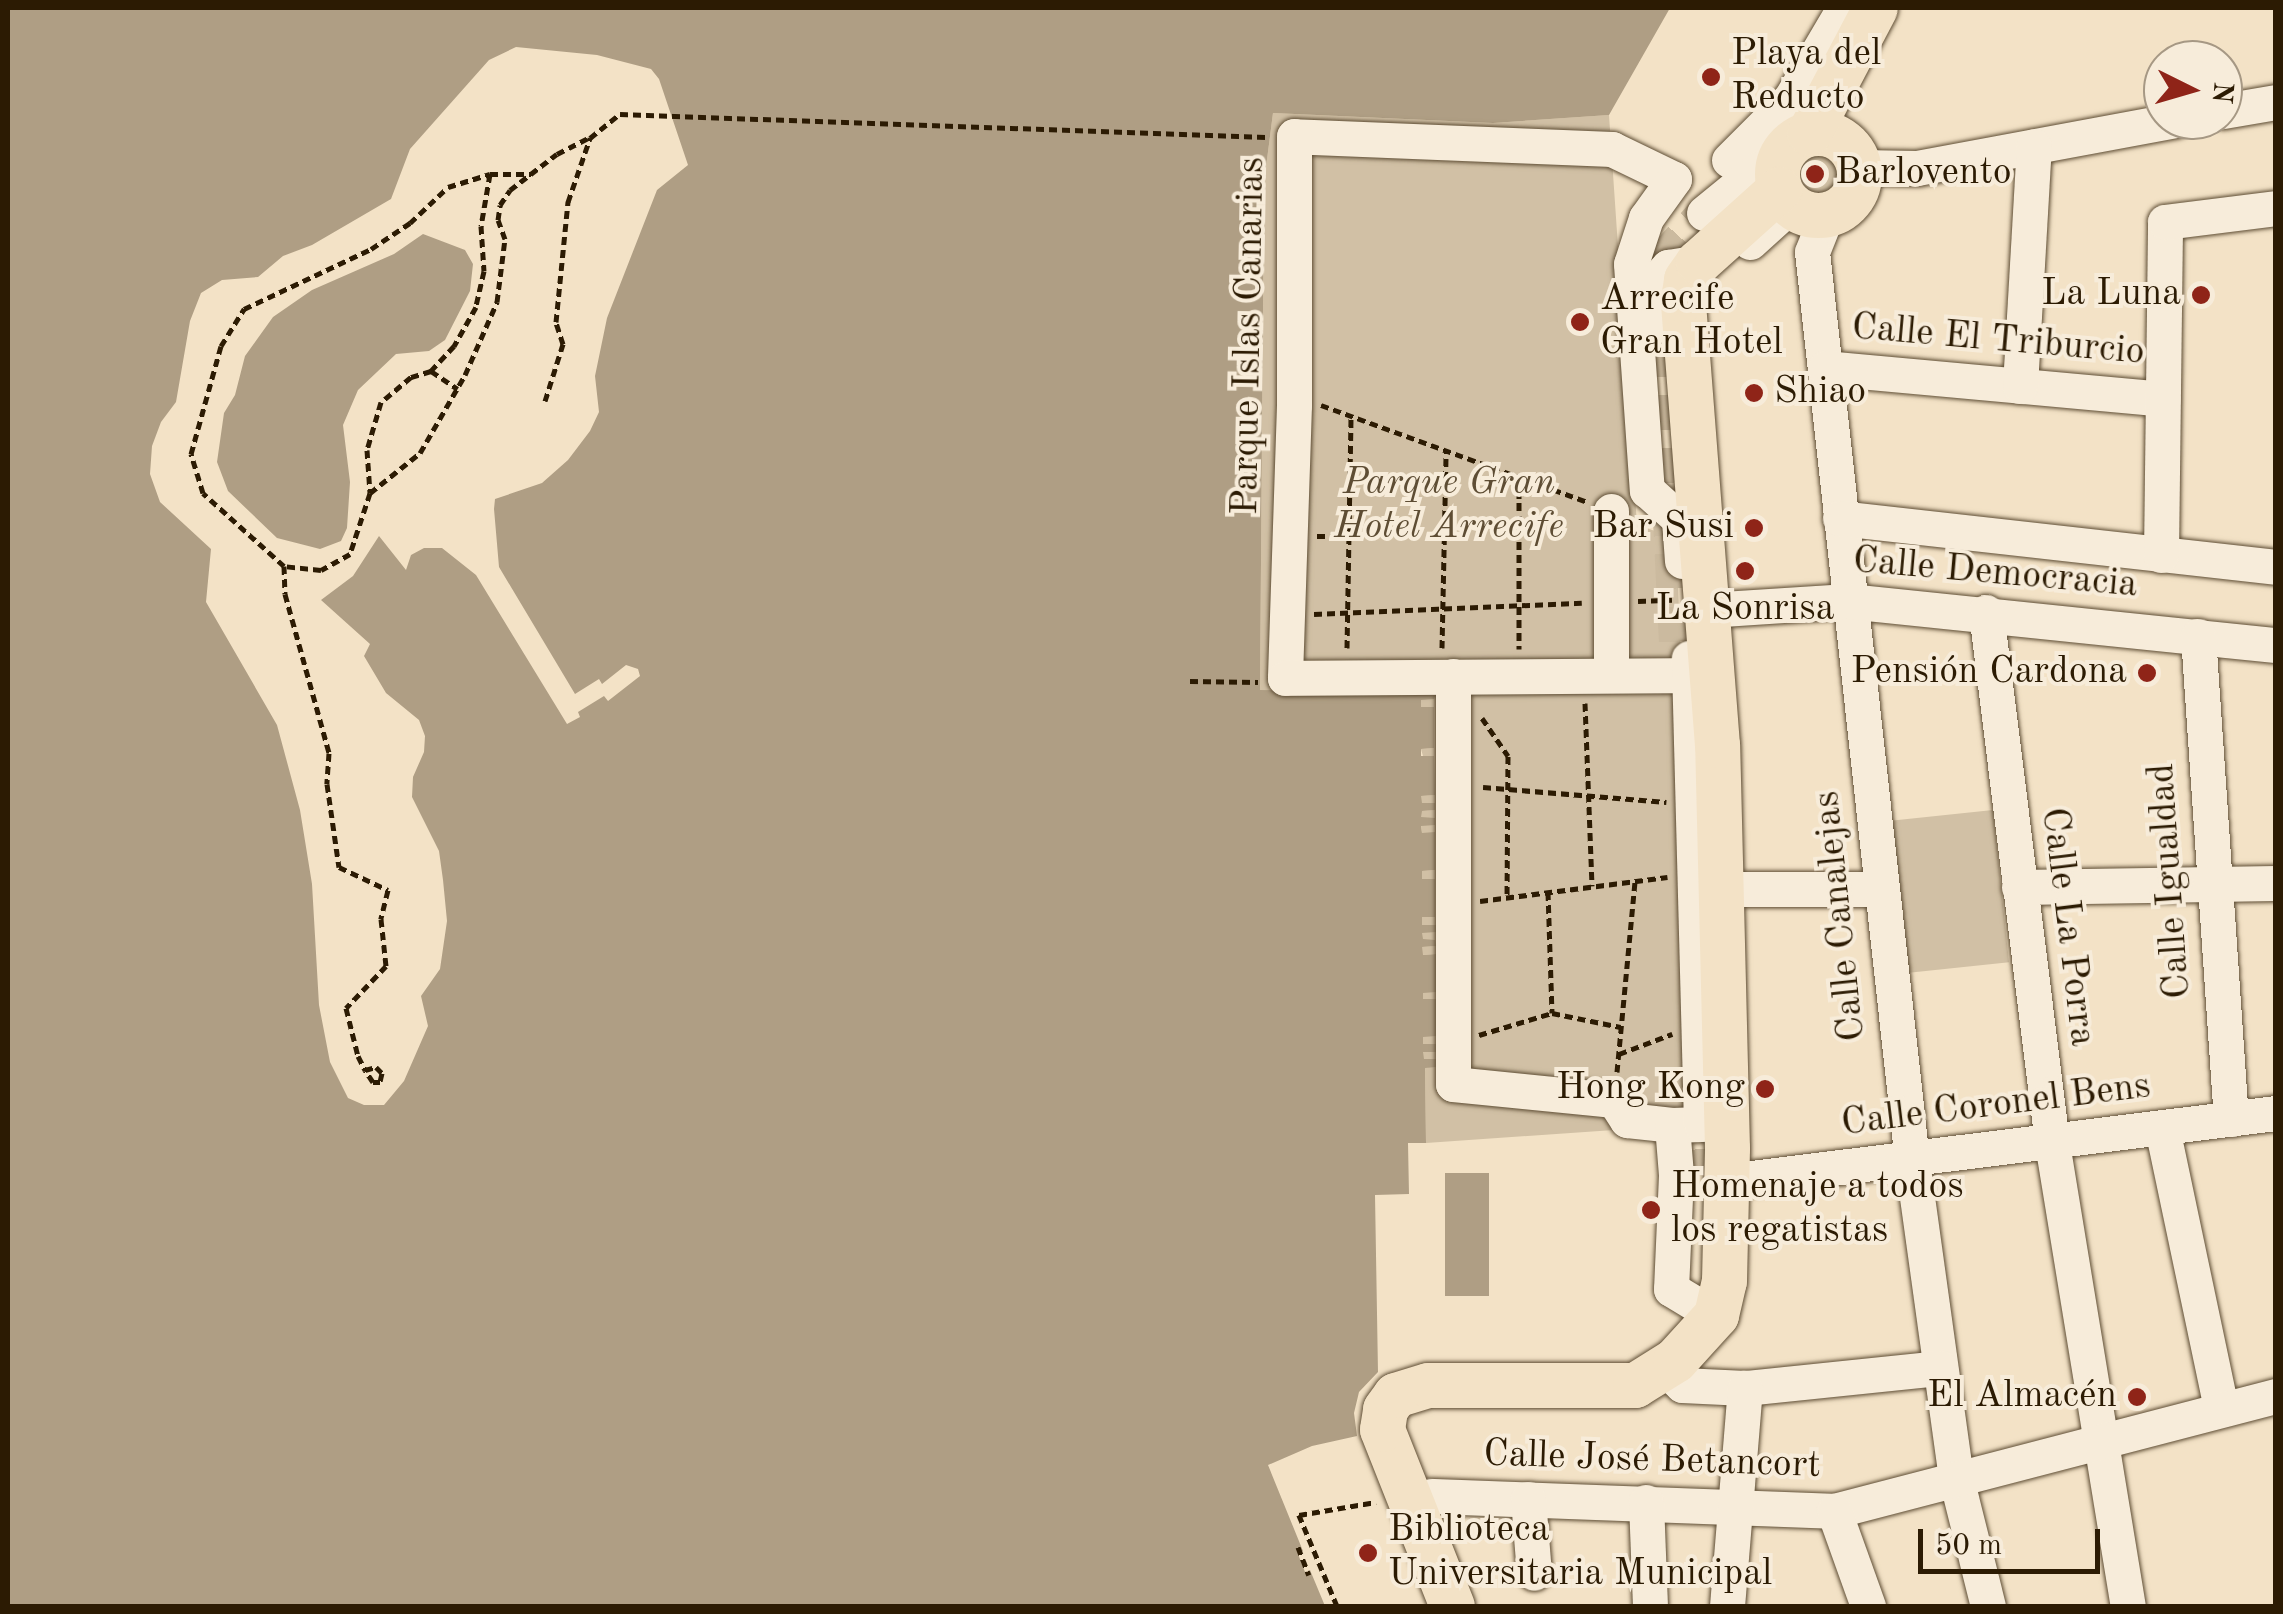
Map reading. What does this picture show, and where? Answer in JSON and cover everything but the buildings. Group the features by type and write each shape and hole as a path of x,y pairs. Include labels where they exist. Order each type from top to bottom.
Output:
{"main road":[{"path":"1783,177 1876,8"},
{"path":"1452,1606 1419,1496 1382,1429 1384,1410 1395,1395 1410,1388 1635,1385 1716,1316 1724,1282 1711,1178 1708,881 1717,744 1696,605 1700,526 1683,299 1686,279 1714,261 1783,177 1823,132 1845,142 1859,167 1859,182 1849,202 1783,177"}],"street":[{"path":"1783,177 1791,98 1844,8"},
{"path":"2243,108 2276,102"},
{"path":"1859,167 1918,168 2143,126"},
{"name":"Parque Islas Canarias","path":"1285,678 1294,396 1294,136 1612,148 1674,179"},
{"path":"2020,386 2034,146"},
{"path":"1447,676 1454,784 1453,1084 1614,1100 1627,1120 1700,1124 1699,1025 1708,881 1694,804 1690,675 1696,605 1679,519 1647,490 1631,264 1646,218 1674,179 1783,177"},
{"path":"1704,212 1783,177"},
{"name":"Calle Canalejas","path":"1783,177 1812,252 1912,1161 1956,1478 1988,1606"},
{"path":"2161,555 2165,222 2276,208"},
{"name":"Calle El Triburcio","path":"1826,368 2162,399"},
{"path":"1597,675 1611,602 1611,511"},
{"path":"1840,518 2276,567"},
{"name":"Calle Democracia","path":"1696,605 1848,602 1986,612 2276,645"},
{"name":"Calle La Porra","path":"1986,612 2052,1144 2128,1606"},
{"name":"Calle Igualdad","path":"2198,636 2231,1119"},
{"path":"1285,678 1690,675"},
{"path":"1708,881 1881,889"},
{"path":"2019,888 2276,883"},
{"name":"Calle Coronel Bens","path":"1711,1178 1912,1161 2276,1114"},
{"path":"1672,1124 1676,1175 1672,1289 1684,1341 1682,1385 1745,1388 1940,1368"},
{"path":"2162,1128 2221,1410"},
{"path":"1727,1606 1745,1388"},
{"name":"Calle José Betancort","path":"1419,1496 1834,1511 2276,1396"},
{"path":"1528,1499 1534,1574"},
{"path":"1646,1502 1650,1606"},
{"path":"1834,1511 1868,1606"}],"path":[{"path":"370,493 420,453 458,389 497,302 505,239 498,220 500,204 557,154 590,138 620,114 656,112 1270,137"},
{"path":"545,401 563,344 556,322 568,202 590,138"},
{"path":"490,174 481,226 484,271 476,307 454,346 431,371 412,377 381,402 367,450 370,493 350,554 321,570 284,566 203,493 191,454 221,346 244,310 371,249 410,223 448,187 490,174 531,174"},
{"path":"431,371 458,389"},
{"path":"1294,396 1611,511"},
{"path":"1347,678 1351,416"},
{"path":"1446,451 1443,609 1447,676 1508,756 1507,897"},
{"path":"1519,477 1519,676"},
{"path":"284,566 285,594 329,752 327,784 339,867 388,890 381,920 386,966 346,1008 365,1070"},
{"path":"1287,616 1611,602 1696,605"},
{"path":"1592,886 1589,795 1597,675"},
{"path":"1190,681 1285,678"},
{"path":"1454,784 1694,804"},
{"path":"1614,1100 1635,881"},
{"path":"1452,906 1635,881 1708,881"},
{"path":"1548,892 1552,1012"},
{"path":"1451,1043 1552,1012 1622,1027"},
{"path":"1619,1054 1699,1025"},
{"path":"1337,1606 1299,1515 1419,1496"},
{"path":"1298,1547 1309,1575"},
{"path":"1304,1563 1316,1557"}],"green space":[{"name":"Parque Gran Hotel Arrecife","path":"1273,113 1493,123 1609,115 1637,525 1676,538 1700,1124 1426,1143 1425,1067 1436,1059 1423,1059 1423,1051 1436,1044 1423,1044 1435,999 1423,999 1423,992 1435,954 1422,955 1422,947 1435,946 1422,940 1422,932 1435,932 1422,925 1422,917 1435,916 1435,880 1422,879 1422,871 1435,870 1435,833 1422,833 1421,825 1435,824 1434,818 1421,818 1421,811 1434,810 1435,804 1421,803 1421,796 1434,795 1421,749 1434,748 1434,708 1421,707 1421,699 1433,699 1260,691 1264,183"},
{"path":"1821,154 1835,160 1841,174 1835,188 1821,194 1807,188 1801,174 1807,160"},
{"path":"1993,810 2009,962 1900,974 1884,821"}],"shaded area":[{"path":"8,8 1670,8 1609,115 1493,123 1273,113 1264,183 1260,690 1435,693 1434,699 1421,700 1421,707 1434,707 1434,748 1421,749 1421,756 1434,756 1435,795 1421,796 1422,803 1435,803 1435,810 1422,811 1421,817 1435,818 1435,825 1421,826 1422,833 1435,832 1435,870 1422,871 1422,879 1435,879 1435,917 1422,917 1422,925 1436,925 1436,932 1422,933 1423,939 1435,940 1436,946 1422,947 1423,955 1436,954 1436,992 1423,993 1423,999 1436,999 1436,1036 1423,1037 1423,1044 1436,1044 1437,1052 1423,1052 1424,1059 1436,1059 1436,1067 1425,1068 1426,1143 1408,1143 1409,1194 1375,1195 1378,1372 1359,1392 1354,1413 1357,1436 1312,1446 1268,1465 1303,1551 1298,1554 1305,1572 1310,1570 1325,1606 8,1606","holes":["516,47 597,55 651,69 659,79 688,165 657,190 607,318 595,376 599,412 590,431 568,460 542,483 495,499 494,509 499,567 575,694 599,679 602,684 626,665 638,669 640,676 608,701 604,696 578,712 580,717 567,724 476,575 442,548 424,548 411,555 406,570 379,536 353,576 321,600 370,644 364,656 386,693 419,720 425,736 424,752 413,777 412,797 439,851 447,921 440,969 421,996 428,1026 404,1081 384,1105 364,1105 348,1098 330,1062 319,1005 312,884 300,810 277,725 206,602 211,549 160,502 150,474 152,446 161,422 176,402 190,321 201,293 222,280 258,277 283,256 312,245 391,199 410,149 489,60"]},
{"path":"423,234 465,250 473,264 470,291 445,340 429,351 396,354 358,390 343,425 350,482 347,528 341,541 320,549 277,538 228,491 217,462 224,413 235,395 245,356 273,317 312,290 394,254"},
{"path":"1445,1173 1489,1173 1489,1296 1445,1296"}],"tunnel":[{"path":"1679,694 1658,264 1704,213"},
{"path":"1695,1096 1696,1175"}],"place":[{"name":"Playa del Reducto","path":"1711,77"},
{"name":"Barlovento","path":"1815,174"},
{"name":"La Luna","path":"2201,295"},
{"name":"Arrecife Gran Hotel","path":"1580,322"},
{"name":"Shiao","path":"1754,393"},
{"name":"Bar Susi","path":"1754,528"},
{"name":"La Sonrisa","path":"1745,571"},
{"name":"Pensión Cardona","path":"2147,673"},
{"name":"Hong Kong","path":"1765,1089"},
{"name":"Homenaje a todos los regatistas","path":"1651,1210"},
{"name":"El Almacén","path":"2137,1397"},
{"name":"Biblioteca Universitaria Municipal","path":"1368,1553"}]}
